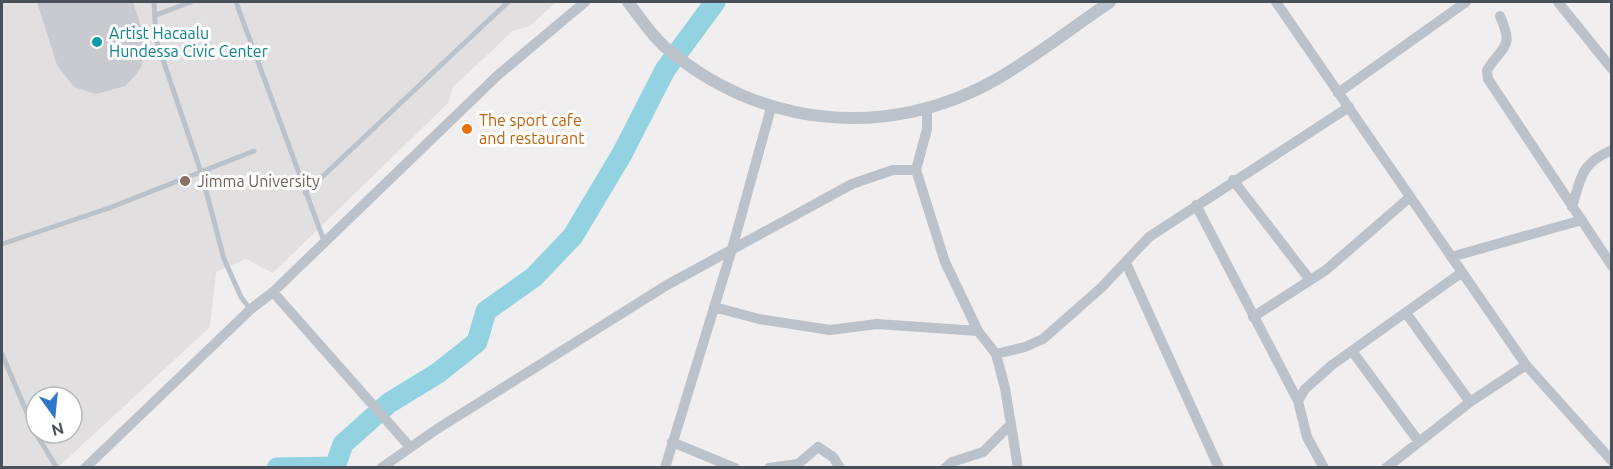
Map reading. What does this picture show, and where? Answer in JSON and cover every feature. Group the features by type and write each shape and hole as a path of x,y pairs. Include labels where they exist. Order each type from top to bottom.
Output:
{"street":[{"path":"85,468 251,309 273,292 498,75 585,2"},
{"path":"628,2 664,46 710,81 771,108 809,117 852,119 927,108 996,79 1110,2"},
{"path":"1276,2 1526,365 1611,461"},
{"path":"1338,93 1466,2"},
{"path":"1558,2 1611,69"},
{"path":"1500,16 1509,36 1506,46 1487,70 1488,80 1611,266"},
{"path":"996,354 1025,347 1043,339 1126,263 1149,237 1233,180 1349,107"},
{"path":"665,468 732,249 771,108"},
{"path":"927,108 927,129 916,170 945,262 978,331 996,354 1018,468"},
{"path":"1572,207 1583,169 1590,161 1611,150"},
{"path":"381,468 410,447 667,285 852,184 893,170 916,170"},
{"path":"1233,180 1310,280"},
{"path":"1253,316 1326,270 1410,197"},
{"path":"1196,205 1298,401 1307,437 1324,468"},
{"path":"1450,257 1582,220"},
{"path":"1126,263 1219,468"},
{"path":"1298,401 1305,388 1352,351 1461,273"},
{"path":"273,292 410,447"},
{"path":"714,307 759,319 831,330 877,324 978,331"},
{"path":"1406,313 1470,402"},
{"path":"1352,351 1419,442"},
{"path":"1386,468 1470,402 1526,365"},
{"path":"945,468 952,462 983,452 1011,424"},
{"path":"672,442 735,468"},
{"path":"769,468 798,464 818,447 833,457 840,468"},
{"path":"395,457 400,468"}],"lane":[{"path":"154,2 156,39 201,172 224,259 241,297 251,309"},
{"path":"156,15 191,2"},
{"path":"236,2 324,241"},
{"path":"305,193 508,2"},
{"path":"2,244 109,208 254,151"},
{"path":"2,354 35,432 57,468"}],"shaded area":[{"name":"Jimma University","path":"2,2 556,2 530,26 513,31 453,87 448,103 273,273 246,259 216,272 210,327 84,443 84,385 24,385 24,445 82,445 57,468 2,467"}],"building":[{"name":"Artist Hacaalu Hundessa Civic Center","path":"37,2 133,2 144,35 145,50 141,67 125,86 96,94 74,87 57,65"}],"waterway":[{"path":"277,468 335,467 343,444 389,403 438,373 477,342 486,311 534,277 573,236 622,154 665,70 715,2"}],"place":[{"name":"Artist Hacaalu Hundessa Civic Center","path":"97,42"},
{"name":"The sport cafe and restaurant","path":"467,129"},
{"name":"Jimma University","path":"185,181"}]}
